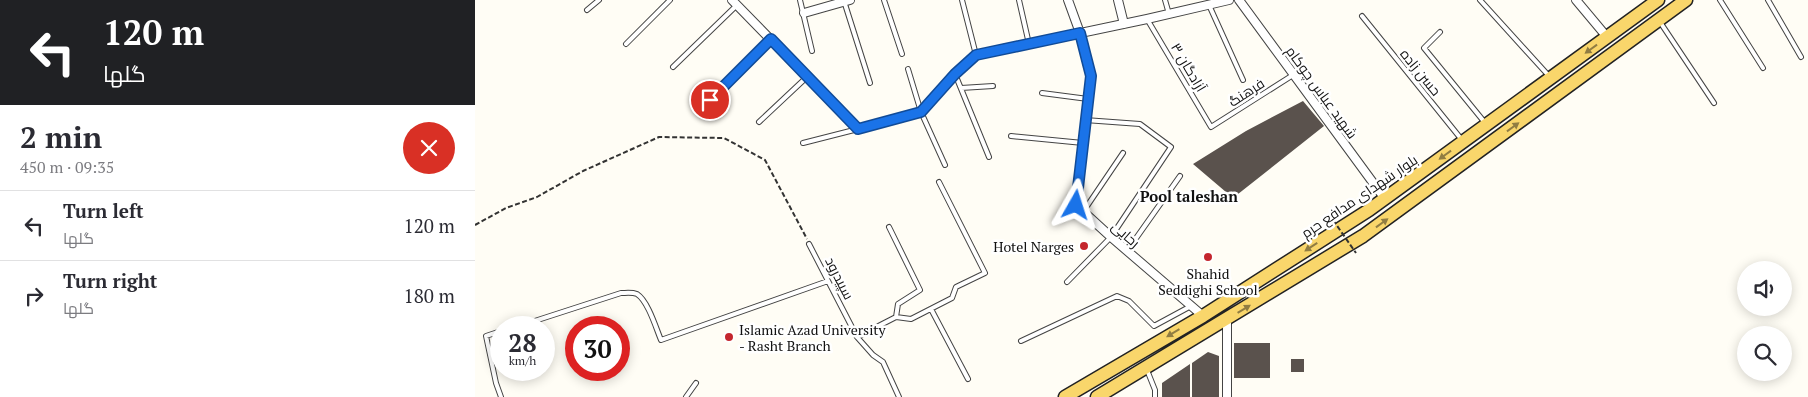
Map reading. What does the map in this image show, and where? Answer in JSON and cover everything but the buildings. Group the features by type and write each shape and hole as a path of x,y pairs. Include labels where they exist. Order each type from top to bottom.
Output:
{"main road":[{"name":"بلوار شهدای مدافع حرم","path":"1065,397 1203,316 1385,199 1658,0"},
{"path":"1097,397 1363,236 1686,0"}],"street":[{"path":"1068,0 1080,33 1091,76 1076,205 1083,212"},
{"path":"1118,0 1124,24"},
{"path":"735,3 858,129 921,112 955,74 976,55 1229,0"},
{"name":"شهید عباس چوکام","path":"1239,0 1385,199"},
{"path":"1576,0 1607,37"},
{"path":"804,13 846,1"},
{"name":"رجایی","path":"1083,212 1203,316"},
{"path":"1227,319 1227,397"}],"lane":[{"path":"587,10 599,0"},
{"path":"626,44 670,0"},
{"path":"800,0 812,51"},
{"path":"884,0 902,54"},
{"path":"962,0 976,55"},
{"path":"1019,0 1029,44"},
{"path":"1165,0 1169,14"},
{"path":"1480,0 1551,78"},
{"path":"1720,0 1763,68"},
{"path":"1768,0 1801,57"},
{"path":"846,1 869,83"},
{"path":"673,68 735,3"},
{"path":"1209,5 1243,80"},
{"name":"حسن زاده","path":"1362,16 1463,142"},
{"name":"آزادگان ۳","path":"1147,19 1211,127"},
{"path":"1659,20 1713,103"},
{"path":"1440,32 1424,48 1487,124"},
{"path":"710,100 771,39"},
{"path":"908,69 921,112 945,165"},
{"path":"955,74 989,157"},
{"name":"فرهنگ","path":"1211,127 1294,75"},
{"path":"759,122 808,76"},
{"path":"961,88 993,86"},
{"path":"1042,93 1088,99"},
{"path":"1067,282 1111,238 1171,146 1140,124 1085,120"},
{"path":"803,143 858,129"},
{"path":"1011,136 1083,143"},
{"path":"1083,212 1123,153"},
{"path":"1127,251 1180,176"},
{"path":"857,337 895,317 911,319 931,309 952,298 956,287 985,272 939,182"},
{"path":"889,227 920,290 897,304 895,317"},
{"name":"سپیدرود","path":"809,244 857,337 873,355 883,362 899,397"},
{"path":"550,316 621,293 632,293 639,295 649,311 661,340 828,281"},
{"path":"1021,341 1117,296 1129,301 1154,326 1191,306"},
{"path":"931,309 968,378"},
{"path":"490,334 485,336 490,357"},
{"path":"1146,368 1155,390 1155,397"},
{"path":"496,381 501,397"},
{"path":"686,397 696,384"}],"path":[{"path":"475,225 506,208 537,197 583,172 659,136 724,138 765,160 809,244"},
{"path":"1333,220 1355,253"}],"place":[{"name":"Hotel Narges","path":"1084,246"},
{"name":"Shahid Seddighi School","path":"1208,257"},
{"name":"Islamic Azad University - Rasht Branch","path":"729,337"}],"district":[{"name":"Pool taleshan","path":"1189,196"}],"route":[{"path":"710,100 771,39 858,129 921,112 955,74 976,55 1080,33 1091,76 1076,205"}]}
